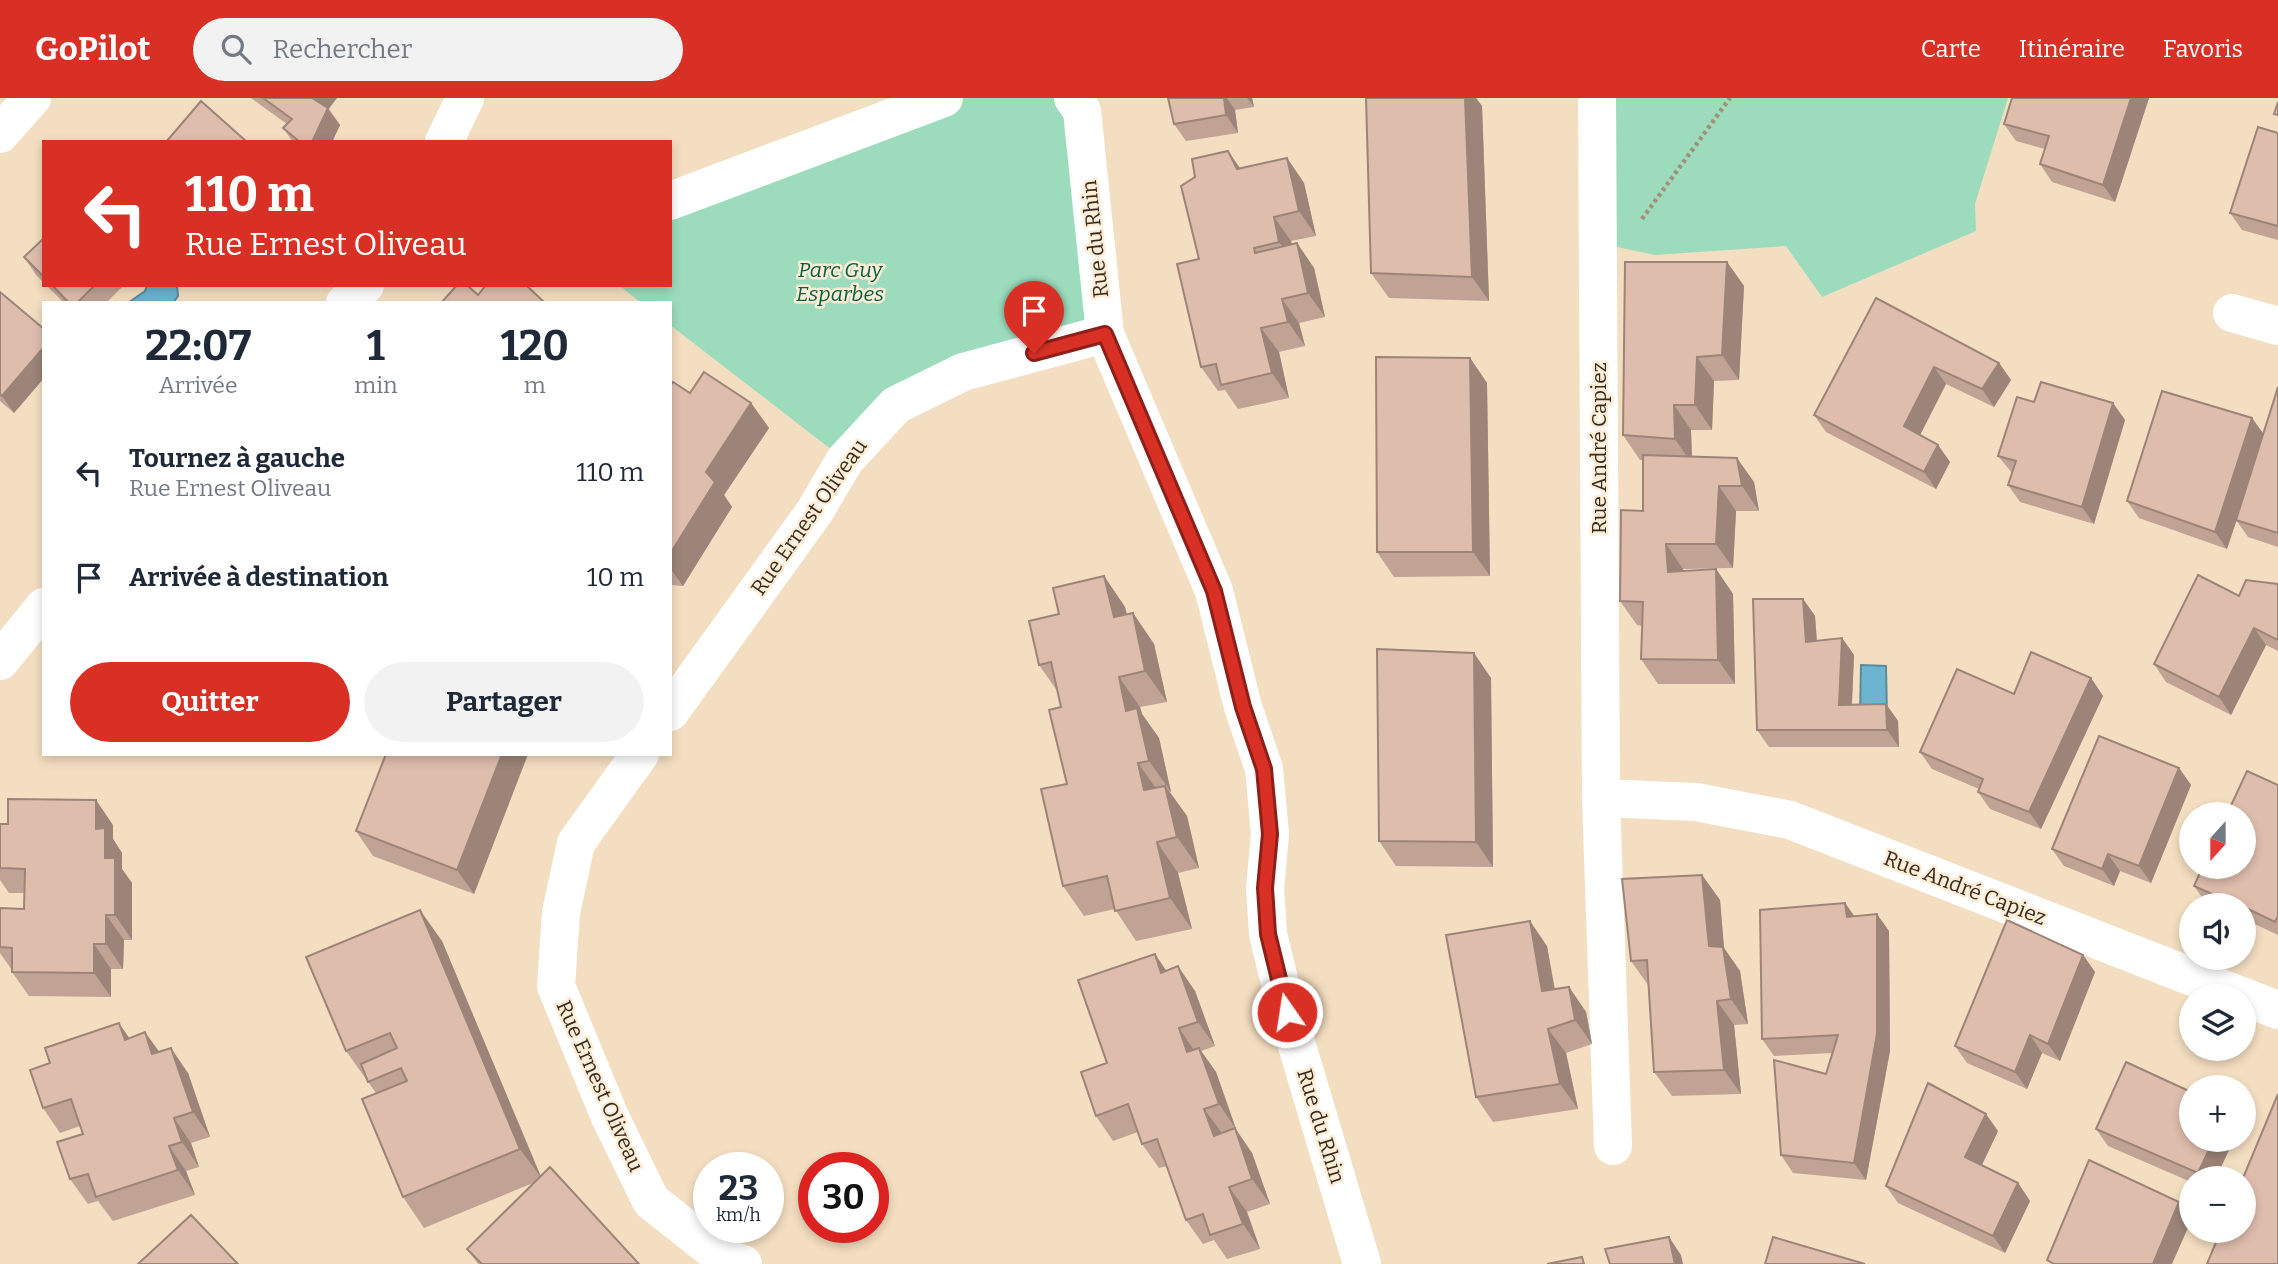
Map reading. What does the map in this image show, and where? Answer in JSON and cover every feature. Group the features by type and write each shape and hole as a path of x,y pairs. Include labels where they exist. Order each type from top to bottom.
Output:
{"street":[{"path":"0,134 32,98"},
{"path":"453,139 465,98"},
{"path":"672,200 944,98"},
{"name":"Rue du Rhin","path":"1073,98 1082,111 1105,334 1214,591 1243,707 1264,769 1270,834 1265,888 1268,934 1287,1012 1362,1264"},
{"name":"Rue André Capiez","path":"1597,98 1601,798 1613,1146"},
{"path":"347,301 363,287"},
{"path":"2232,313 2278,326"},
{"name":"Rue Ernest Oliveau","path":"672,709 815,511 845,460 895,404 963,372 1105,334"},
{"path":"0,661 42,609"},
{"name":"Rue Ernest Oliveau","path":"639,756 576,843 561,913 556,986 610,1117 651,1201 722,1257 743,1264"},
{"name":"Rue André Capiez","path":"1601,798 1696,802 1790,820 2211,984"},
{"name":"Rue André Capiez","path":"2256,1001 2278,1010"}],"path":[{"path":"1598,264 1615,256 1730,98"}],"green space":[{"name":"Parc Guy Esparbes","path":"944,98 1073,98 1105,334 963,372 845,460 672,327 672,301 639,301 621,287 672,287 672,200"},
{"path":"1597,98 2008,98 1975,204 1976,231 1822,297 1786,246 1655,255 1598,243"}],"water":[{"path":"146,287 177,287 178,296 174,301 131,301"},
{"path":"1861,665 1886,666 1887,717 1860,716"}],"building":[{"path":"263,98 312,98 328,108 313,140 298,140 283,128 292,119"},
{"path":"1168,98 1224,98 1226,115 1174,124"},
{"path":"1366,98 1465,98 1472,277 1371,273"},
{"path":"2012,98 2131,98 2103,185 2040,164 2049,136 2004,124"},
{"path":"201,101 245,140 168,140"},
{"path":"2258,127 2278,133 2278,226 2230,213"},
{"path":"1228,151 1237,169 1287,158 1299,211 1274,217 1279,242 1254,248 1255,253 1297,243 1308,293 1282,299 1288,322 1261,328 1272,373 1221,385 1216,364 1201,367 1177,264 1199,259 1181,186 1195,177 1192,159"},
{"path":"42,240 42,275 24,257"},
{"path":"1625,262 1727,262 1722,355 1697,357 1695,405 1674,405 1675,439 1623,435"},
{"path":"54,287 93,287 79,301 67,301"},
{"path":"455,287 469,287 478,295 484,287 528,287 543,301 443,301"},
{"path":"0,292 42,327 42,349 2,396"},
{"path":"1876,298 1999,363 1982,389 1934,367 1904,426 1938,445 1924,472 1814,415"},
{"path":"1376,357 1470,358 1473,552 1377,552"},
{"path":"704,372 751,403 706,472 715,482 672,551 672,383 690,393"},
{"path":"2041,382 2113,403 2082,507 2008,485 2016,461 1998,456 2017,397 2034,402"},
{"path":"2278,387 2278,533 2236,520"},
{"path":"2162,391 2252,418 2215,532 2127,501"},
{"path":"1643,455 1737,458 1742,486 1719,486 1716,544 1666,544 1668,572 1716,569 1718,660 1641,659 1643,602 1620,601 1621,510 1643,511"},
{"path":"2198,575 2239,596 2246,580 2278,584 2278,640 2254,628 2219,697 2154,664"},
{"path":"1104,576 1114,617 1133,613 1145,671 1119,677 1126,711 1137,708 1149,761 1138,763 1144,790 1165,786 1177,837 1157,842 1170,898 1115,911 1107,876 1063,886 1041,789 1067,784 1049,710 1061,707 1051,662 1039,665 1029,621 1059,614 1053,588"},
{"path":"1753,599 1803,599 1806,642 1842,638 1839,705 1886,704 1887,730 1757,730"},
{"path":"1377,649 1474,653 1476,842 1379,841"},
{"path":"2031,652 2091,678 2029,812 1978,792 1983,779 1920,752 1957,669 2014,694"},
{"path":"2099,736 2179,768 2139,866 2108,854 2102,869 2052,849"},
{"path":"385,756 501,756 457,870 356,831"},
{"path":"2247,771 2278,785 2278,916 2275,922 2256,913 2256,893 2210,893 2194,886 2197,879 2256,879 2256,802 2233,802"},
{"path":"8,799 96,800 96,829 105,828 105,858 115,858 115,915 106,915 106,944 94,944 94,973 12,972 12,948 0,947 0,908 24,909 25,869 0,868 0,824 8,824"},
{"path":"1702,875 1709,946 1723,947 1731,999 1717,1001 1724,1070 1654,1072 1647,960 1631,961 1622,879"},
{"path":"1845,903 1847,917 1877,914 1877,1034 1854,1163 1781,1155 1774,1060 1826,1074 1838,1035 1762,1039 1760,910"},
{"path":"420,910 520,1149 403,1197 362,1099 407,1081 401,1068 368,1082 361,1064 397,1048 390,1033 346,1051 306,957"},
{"path":"2007,920 2083,955 2048,1044 2030,1035 2015,1072 1955,1046"},
{"path":"1530,921 1542,991 1569,987 1575,1020 1548,1029 1560,1084 1476,1097 1446,935"},
{"path":"1155,954 1161,973 1178,966 1198,1022 1179,1028 1187,1052 1199,1048 1219,1104 1204,1109 1214,1136 1235,1128 1252,1179 1229,1187 1243,1224 1210,1235 1203,1214 1186,1220 1157,1139 1142,1144 1128,1104 1096,1116 1081,1072 1107,1063 1078,980"},
{"path":"119,1023 125,1040 145,1032 152,1054 171,1048 193,1112 174,1118 182,1142 169,1146 178,1170 96,1197 88,1174 70,1179 57,1142 83,1134 71,1099 43,1108 30,1070 50,1063 45,1048"},
{"path":"2126,1062 2179,1086 2179,1152 2208,1152 2201,1166 2182,1166 2096,1129"},
{"path":"1928,1083 1986,1114 1965,1157 2018,1183 1993,1236 1886,1186"},
{"path":"2278,1094 2278,1264 2207,1264 2216,1243 2256,1243 2256,1166 2248,1166"},
{"path":"2089,1160 2179,1202 2153,1264 2054,1264 2047,1260"},
{"path":"550,1167 639,1264 482,1264 467,1249"},
{"path":"191,1215 238,1264 138,1264"},
{"path":"1669,1237 1675,1264 1610,1264 1605,1249"},
{"path":"1773,1237 1865,1264 1765,1264"},
{"path":"1582,1257 1584,1264 1547,1264"}],"route":[{"path":"1034,353 1105,334 1214,591 1243,707 1264,769 1270,834 1265,888 1268,934 1287,1012"}]}
